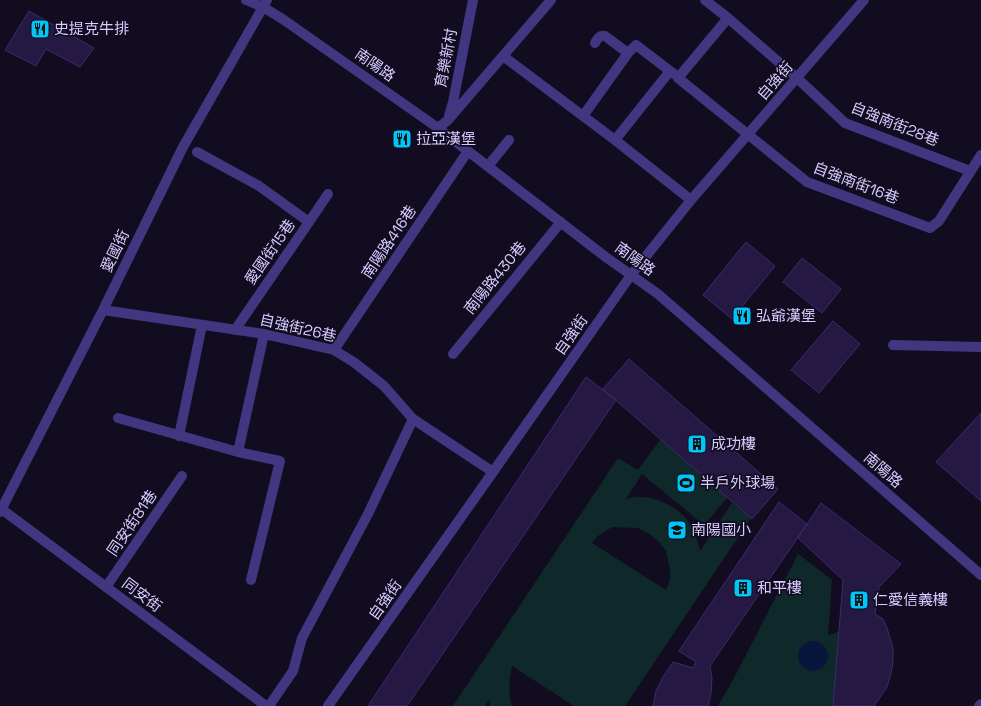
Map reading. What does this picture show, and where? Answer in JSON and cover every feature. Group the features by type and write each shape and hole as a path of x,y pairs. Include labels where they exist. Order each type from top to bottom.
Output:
{"street":[{"name":"南陽路","path":"246,0 265,3 284,20 438,128 658,294 981,576"},
{"name":"育樂新村","path":"448,120 453,102 473,0"},
{"path":"438,128 448,120 551,0"},
{"name":"自強南街28巷","path":"705,0 797,78 845,123 970,171"},
{"name":"自強街","path":"328,706 631,275 691,200 864,0"},
{"name":"愛國街","path":"0,510 103,310 183,147 265,3"},
{"path":"678,78 728,18"},
{"path":"595,43 598,37 602,35 628,54"},
{"path":"583,116 636,45 748,135"},
{"path":"503,56 615,140 691,200"},
{"path":"615,140 670,71"},
{"name":"自強南街16巷","path":"748,135 807,182 930,228 939,221 970,171"},
{"path":"488,166 509,140"},
{"name":"南陽路416巷","path":"334,350 468,151"},
{"name":"愛國街15巷","path":"197,152 259,186 309,222 235,330"},
{"path":"970,171 981,155"},
{"path":"309,222 328,194"},
{"name":"南陽路430巷","path":"453,354 561,222"},
{"name":"自強街26巷","path":"103,310 264,334 334,350 355,363 384,386 413,419 493,472"},
{"path":"179,436 202,325"},
{"path":"238,452 264,334"},
{"path":"893,345 981,347"},
{"path":"118,418 238,452 280,461 251,580"},
{"path":"269,706 293,671 302,638 368,514 413,419"},
{"name":"同安街81巷","path":"106,587 182,476"},
{"name":"同安街","path":"0,510 266,706"}],"green space":[{"path":"663,436 732,492 704,525 642,474 626,499 641,497 655,499 680,512 690,524 700,551 732,503 751,518 625,706 574,706 512,666 509,686 512,706 490,706 490,699 485,706 453,706 618,458 638,470","holes":["613,527 638,528 651,535 666,551 670,570 670,580 666,590 592,543 599,535"]},
{"path":"798,554 832,580 828,636 839,631 833,706 718,706 734,678"}],"water":[{"path":"813,641 819,642 827,650 827,662 819,670 813,671 807,670 799,662 798,656 799,650 807,642"}],"building":[{"name":"史提克牛排","path":"29,11 94,48 80,67 46,49 36,66 5,50"},
{"path":"746,242 775,266 732,319 703,295"},
{"path":"802,258 841,289 822,313 783,282"},
{"path":"833,321 860,344 819,393 791,370"},
{"name":"成功樓","path":"629,359 778,489 752,519 603,389"},
{"path":"586,377 616,400 407,706 368,706"},
{"path":"981,413 981,501 936,462"},
{"name":"和平樓","path":"779,502 807,524 710,666 712,678 708,706 653,706 656,691 673,662 693,668 696,662 679,651"},
{"name":"仁愛信義樓","path":"821,503 901,564 879,587 875,614 883,619 887,628 893,648 893,661 887,687 874,706 833,706 843,580 798,538"}],"place":[{"name":"史提克牛排","path":"40,29"},
{"name":"拉亞漢堡","path":"402,139"},
{"name":"弘爺漢堡","path":"742,316"},
{"name":"成功樓","path":"697,444"},
{"name":"半戶外球場","path":"686,483"},
{"name":"南陽國小","path":"677,530"},
{"name":"和平樓","path":"743,588"},
{"name":"仁愛信義樓","path":"859,600"}]}
